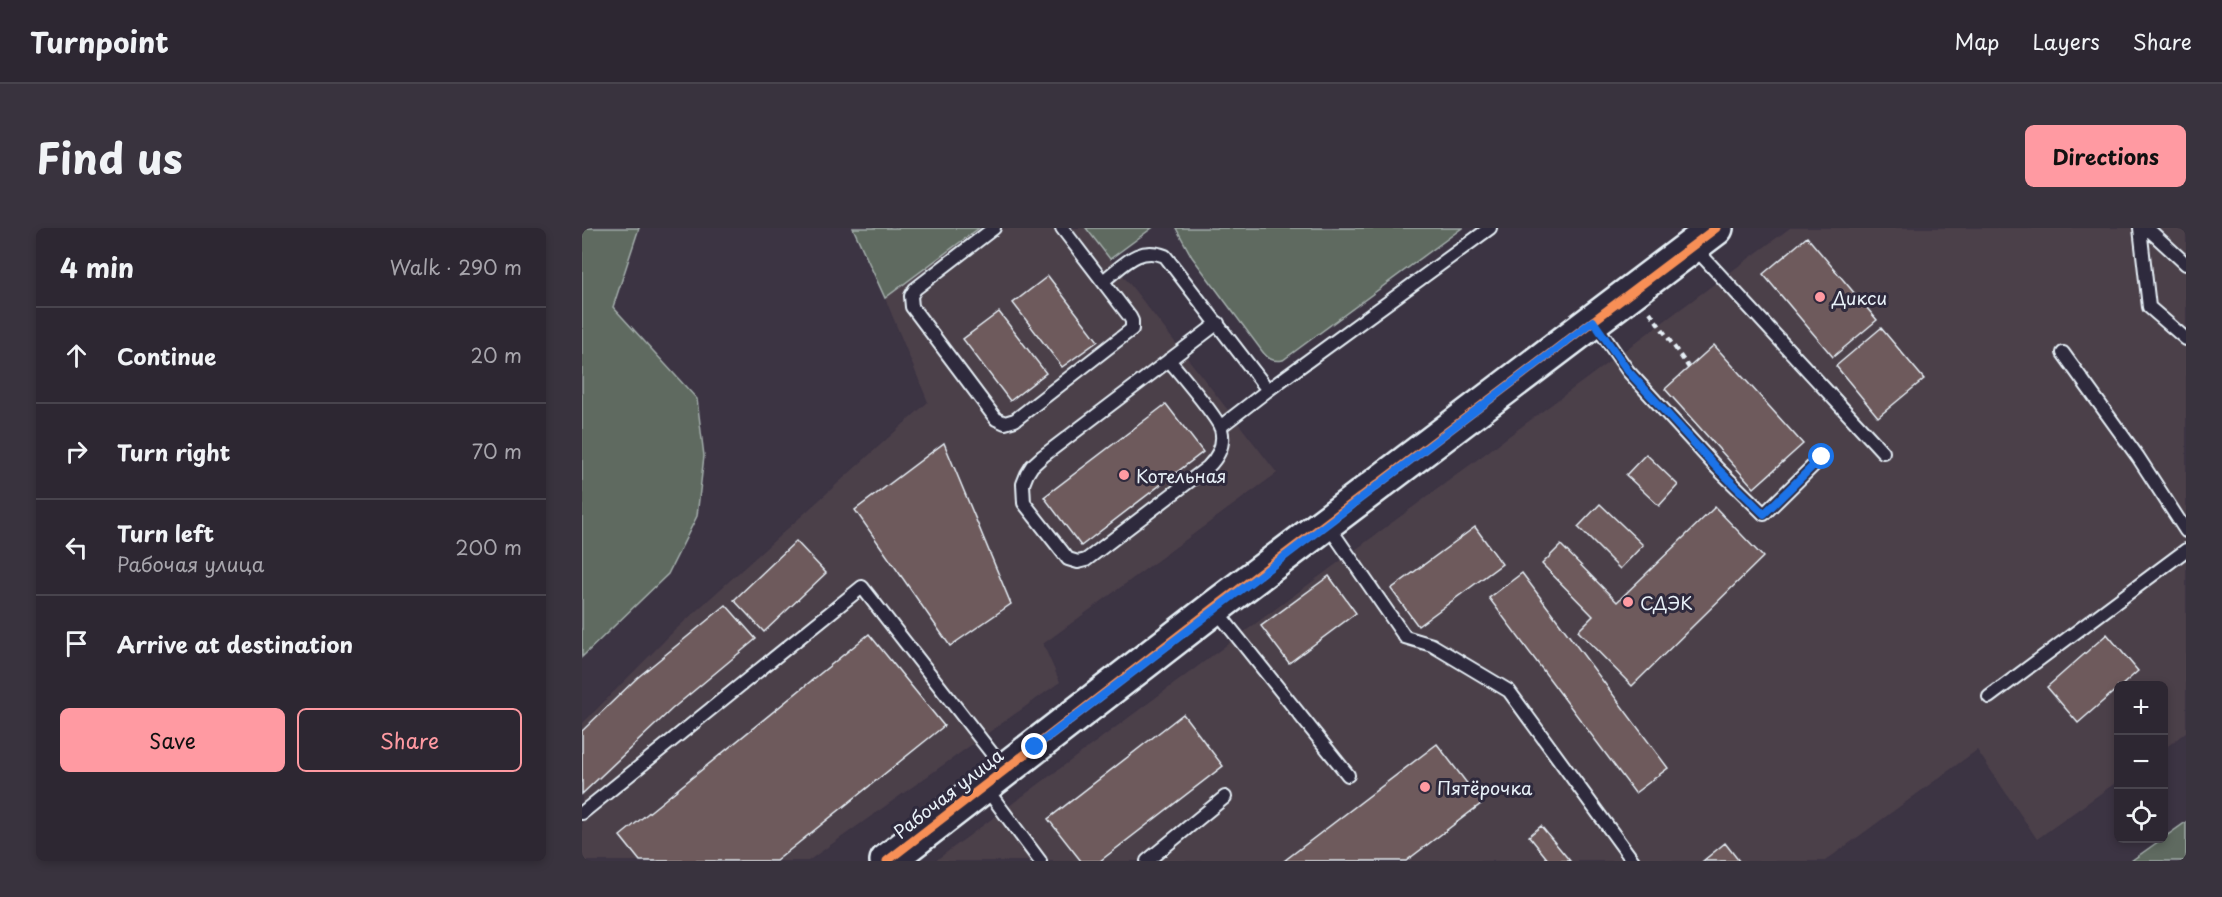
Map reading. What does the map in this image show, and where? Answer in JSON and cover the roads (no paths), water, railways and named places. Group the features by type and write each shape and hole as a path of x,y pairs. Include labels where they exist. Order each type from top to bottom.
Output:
{"street":[{"name":"Рабочая улица","path":"887,861 1214,608 1704,237"}],"lane":[{"path":"994,228 915,289 910,301 912,308 936,340 996,419 1001,422 1015,420 1130,333 1132,329 1132,321 1062,228"},
{"path":"1220,427 1490,228"},
{"path":"2140,228 2149,307 2186,339"},
{"path":"2147,228 2186,264"},
{"path":"1704,237 1883,452"},
{"path":"1103,281 1138,254 1148,251 1165,256 1268,390"},
{"path":"1593,321 1628,371 1717,468 1764,514 1822,457"},
{"path":"1169,360 1220,427 1222,443 1220,451 1208,467 1086,560 1078,562 1068,559 1024,503 1023,484 1032,466 1169,360 1218,323"},
{"path":"2064,353 2138,457 2186,531"},
{"path":"1326,523 1405,637 1432,645 1509,691 1633,861"},
{"path":"1989,697 2186,550"},
{"path":"582,813 862,587 994,778 1040,861"},
{"path":"1214,608 1348,775"},
{"path":"1147,861 1225,797"}],"place":[{"name":"Дикси","path":"1820,297"},
{"name":"Котельная","path":"1124,475"},
{"name":"СДЭК","path":"1628,602"},
{"name":"Пятёрочка","path":"1425,787"}]}
